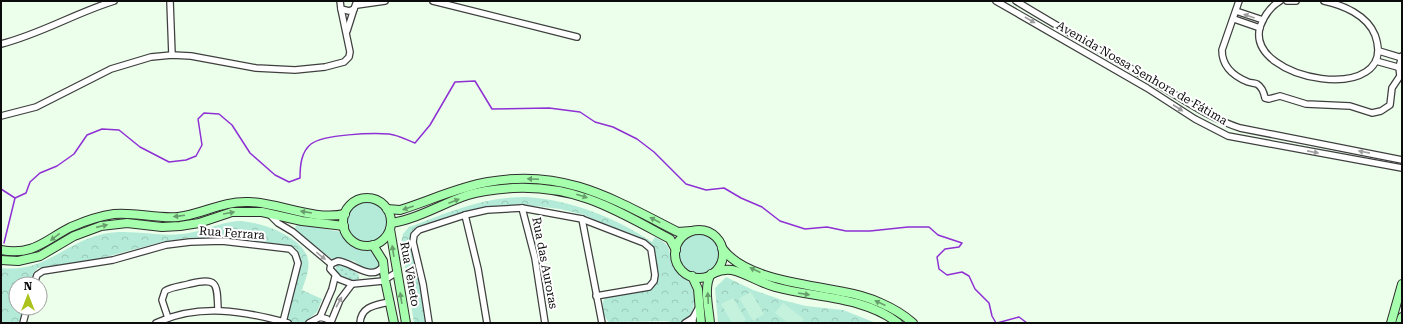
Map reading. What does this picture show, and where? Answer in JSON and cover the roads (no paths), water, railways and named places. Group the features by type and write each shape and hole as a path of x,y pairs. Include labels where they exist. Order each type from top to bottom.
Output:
{"street":[{"path":"1,44 39,32 90,9 114,1"},
{"path":"170,1 172,55"},
{"path":"1,116 36,106 121,66 146,58 172,55 205,58 265,69 290,70 315,68 344,62 350,52 340,1"},
{"path":"342,9 349,11 356,5 385,1"},
{"path":"433,1 577,37"},
{"name":"Avenida Nossa Senhora de Fátima","path":"996,1 1146,88 1195,119 1228,136 1402,168"},
{"name":"Avenida Nossa Senhora de Fátima","path":"1016,1 1222,123 1298,140 1402,160"},
{"path":"1239,1 1222,50 1222,58 1225,65 1233,74 1258,84 1265,98 1269,99 1280,96 1306,104 1350,106 1372,113 1381,111 1390,105 1392,88 1400,76 1402,57 1379,52"},
{"path":"1280,1 1272,6 1262,20 1260,28 1260,42 1266,54 1290,69 1318,79 1344,80 1358,76 1376,61 1379,52 1373,31 1355,12 1324,1"},
{"path":"1287,1 1296,1"},
{"path":"347,32 356,5"},
{"path":"1236,11 1262,20"},
{"path":"1234,19 1260,28"},
{"path":"1044,28 1048,20"},
{"path":"1376,61 1400,68"},
{"path":"1297,149 1298,140"},
{"path":"387,209 400,210 486,182 512,179 560,181 587,188 678,232 699,230 714,235 728,255 738,262 762,274 790,283 844,291 868,298 891,308 913,323"},
{"path":"391,226 387,209 377,200 364,198 352,203 345,214 344,226 351,239 365,245 373,245 383,239 391,226 469,195 495,189 534,187 565,191 593,199 670,239 676,250"},
{"path":"1,250 17,251 30,249 49,242 60,233 79,223 99,217 118,214 136,214 163,218 179,217 204,211 221,204 247,202 263,203 328,216 345,214"},
{"path":"429,323 423,284 412,242 414,235 419,230 465,215 487,210 522,208 582,218 644,243 650,249 655,275 654,281 649,287 596,296"},
{"name":"Rua das Auroras","path":"522,208 535,258 545,323"},
{"path":"1,260 18,261 40,256 74,236 110,224 136,223 162,227 176,227 198,223 232,212 254,212 302,222 344,226"},
{"path":"269,214 278,223 293,232 332,264"},
{"path":"465,215 478,269 487,323"},
{"path":"582,218 602,323"},
{"name":"Rua Vêneto","path":"391,226 406,323"},
{"path":"691,231 681,239 676,250 676,258 679,266 684,272 692,276 705,277 724,269 733,270 767,285 868,307 898,323"},
{"name":"Rua Ferrara","path":"37,276 43,271 113,260 179,243 222,241 290,249 295,254 298,263 285,322"},
{"name":"Rua Vêneto","path":"373,245 382,257 394,323"},
{"path":"710,323 708,279 722,262 722,248"},
{"path":"383,266 376,272 365,272 344,262 336,261 332,264 330,269 335,277 342,282 352,284 385,280 397,272"},
{"path":"692,276 698,289 701,323"},
{"path":"309,323 320,318 332,289 335,277"},
{"path":"168,318 162,300 165,291 204,280 210,282 217,288 218,310"},
{"path":"320,318 331,322 340,300 352,284"},
{"path":"1391,323 1402,284"},
{"path":"360,323 361,316 366,309 389,302"},
{"path":"685,323 693,320 699,306"},
{"path":"156,323 168,318 192,312 218,310 244,313 285,322"},
{"path":"1400,323 1402,317"}],"waterway":[{"path":"1,189 15,198 26,193 30,182 40,173 57,166 74,154 87,135 102,129 119,130 140,147 169,162 186,160 196,156 202,145 198,119 204,113 219,114 232,125 250,153 275,175 289,182 300,178 303,155 308,147 311,144 326,138 360,134 389,134 396,135 415,143 430,125 455,82 475,81 492,109 549,108 580,112 595,122 613,127 637,139 654,152 686,184 706,190 724,188 741,198 762,207 780,221 805,229 827,227 846,231 929,227 938,235 962,243 959,247 945,249 937,257 939,269 947,275 962,272 969,276 975,289 989,303 992,316 996,323"},
{"path":"4,243 15,198"},
{"path":"997,323 1019,317 1027,323"}]}
